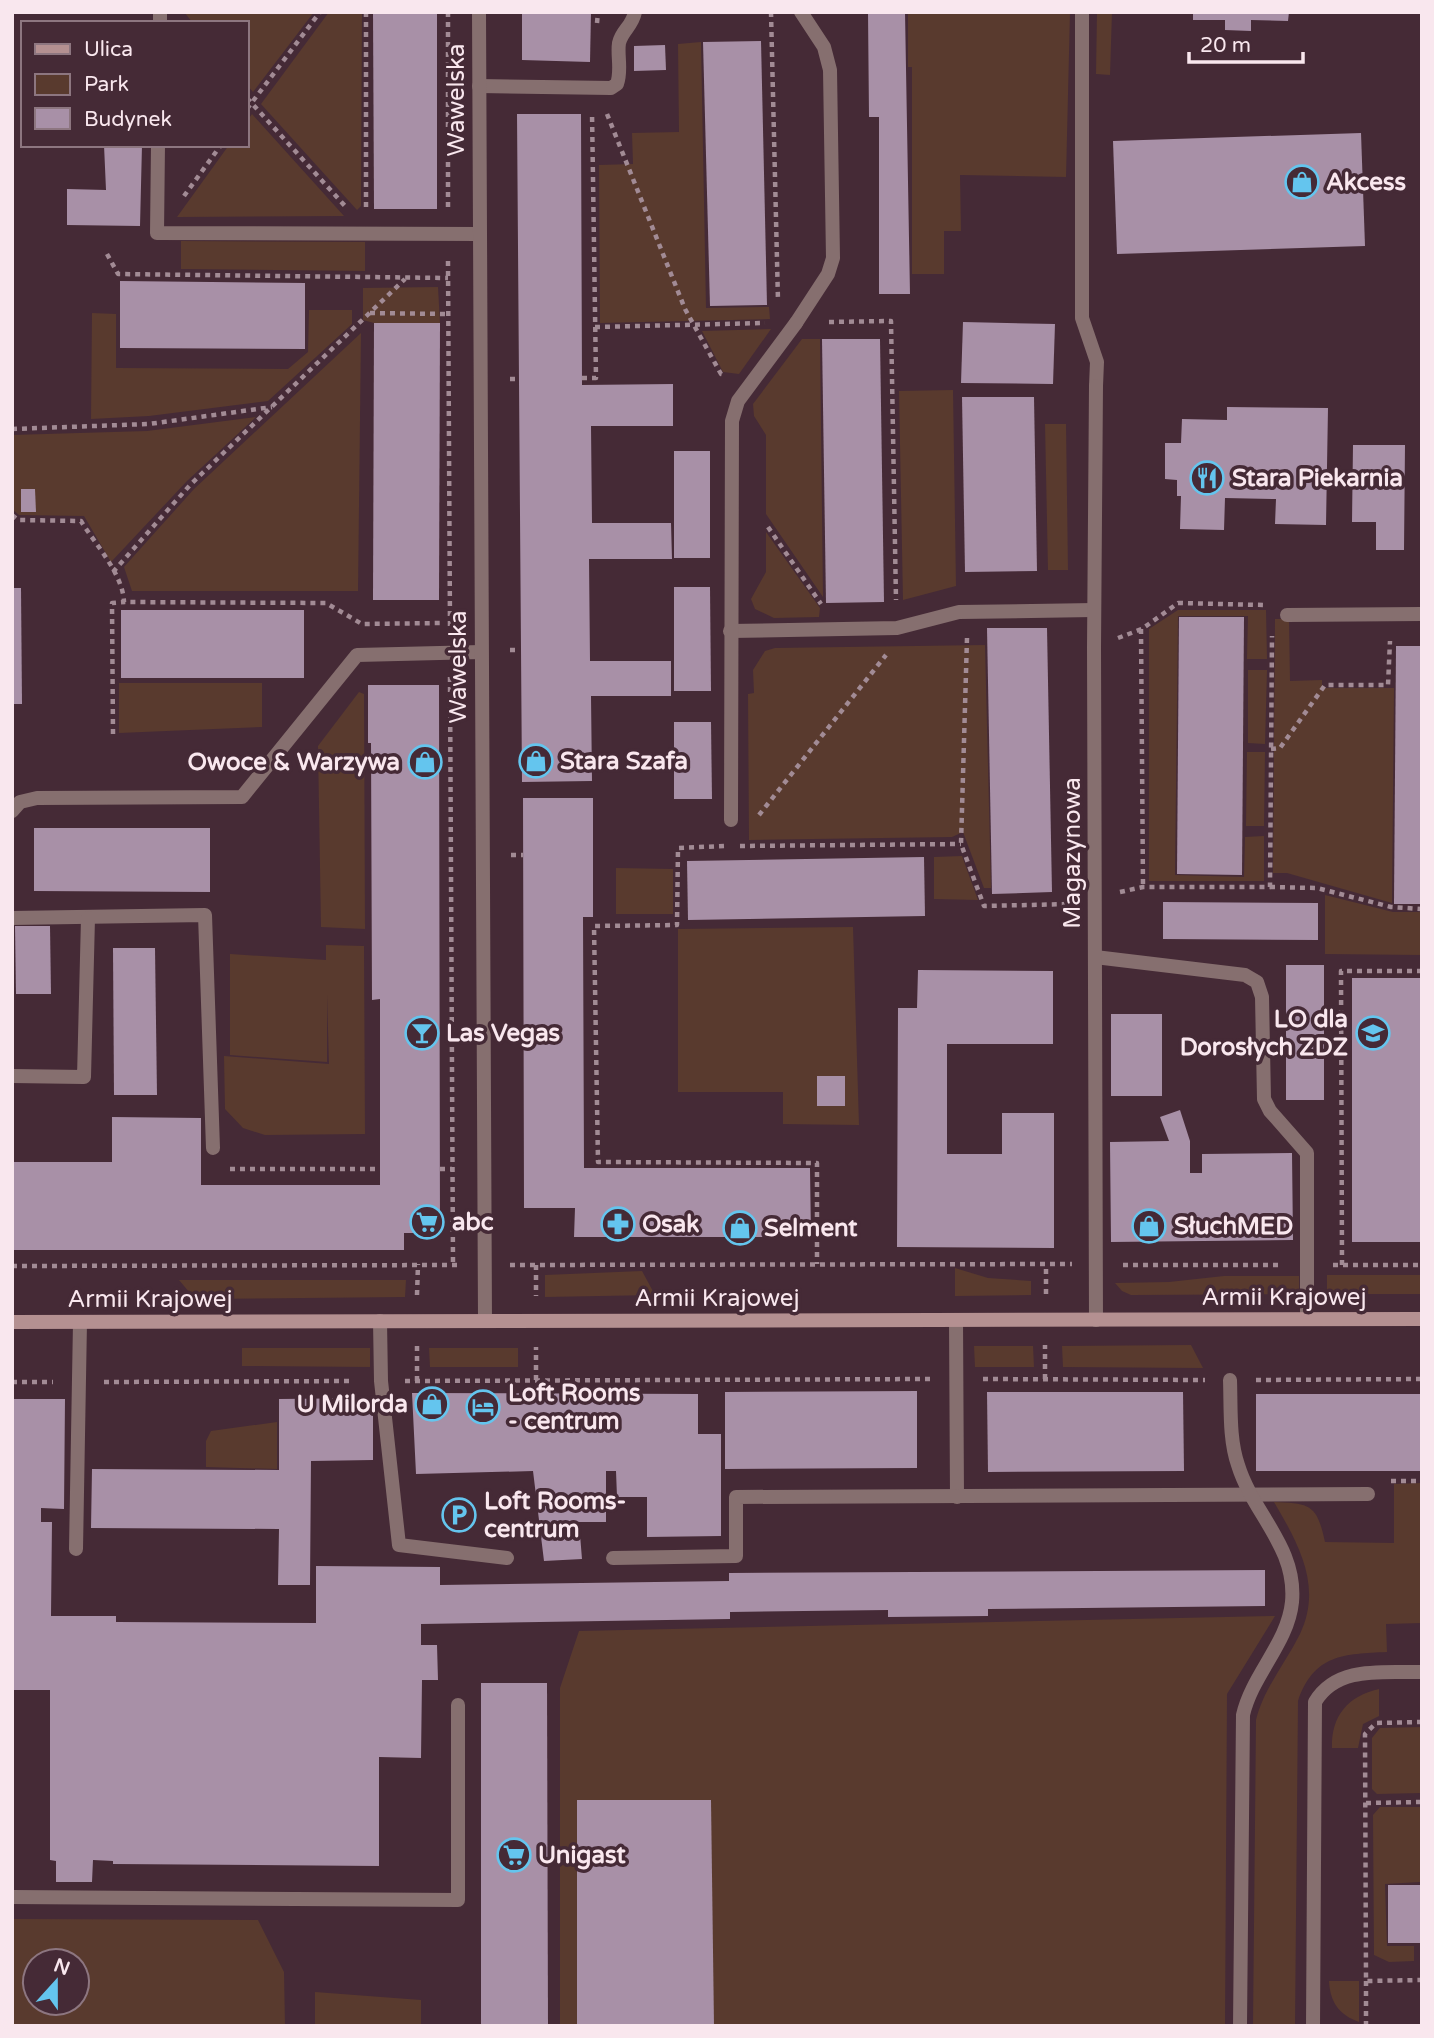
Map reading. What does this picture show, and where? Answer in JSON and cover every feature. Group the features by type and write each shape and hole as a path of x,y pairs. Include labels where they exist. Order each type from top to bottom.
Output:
{"street":[{"name":"Wawelska","path":"479,12 485,1321"},
{"path":"479,86 594,88 617,84 620,42 633,24 635,12"},
{"path":"731,820 732,421 738,401 796,323 828,274 834,244 830,70 824,47 801,12"},
{"name":"Magazynowa","path":"1082,12 1082,318 1097,362 1094,610 1096,1320"},
{"path":"158,147 157,233 480,234"},
{"path":"730,631 897,628 959,612 1094,610"},
{"path":"1280,615 1422,614"},
{"path":"12,811 20,802 37,798 242,797 357,655 481,652"},
{"path":"12,918 205,915 213,1148"},
{"path":"12,1076 84,1077 88,918"},
{"path":"1095,957 1245,975 1257,982 1262,997 1264,1099 1270,1111 1307,1153 1307,1319"},
{"name":"Armii Krajowej","path":"12,1322 1422,1319"},
{"path":"956,1320 957,1497"},
{"path":"380,1321 381,1381 399,1545 507,1558"},
{"path":"76,1549 80,1322"},
{"path":"1230,1380 1233,1446 1238,1466 1251,1494 1282,1545 1293,1581 1288,1620 1247,1698 1243,1715 1240,2026"},
{"path":"613,1558 736,1556 736,1497 1368,1494"},
{"path":"1312,2026 1315,1702 1323,1689 1341,1677 1422,1672"},
{"path":"12,1897 458,1900 458,1705"}],"path":[{"path":"248,108 320,12"},
{"path":"366,12 366,216"},
{"path":"597,35 598,12"},
{"path":"771,12 779,323"},
{"path":"594,88 685,309 721,374 754,379"},
{"path":"582,378 596,378 594,88"},
{"path":"248,99 353,216"},
{"path":"156,222 184,197 220,147"},
{"path":"107,254 118,274 448,278"},
{"path":"113,572 190,485 405,279"},
{"path":"370,313 448,314"},
{"path":"596,327 891,321 896,641 751,825"},
{"path":"510,379 519,379"},
{"path":"12,429 149,424 272,407"},
{"path":"12,515 18,520 81,521 113,572 124,594 124,602"},
{"path":"768,527 825,609"},
{"path":"113,734 113,603 326,603 362,624 450,623"},
{"path":"1094,648 1142,629 1178,603 1272,605 1280,615 1271,749 1270,887"},
{"path":"959,612 968,626 961,844 984,906 1068,904 1143,887 1270,887 1317,888 1391,907 1422,909"},
{"path":"1142,629 1143,887"},
{"path":"1271,749 1280,748 1325,685 1388,685 1390,640 1396,634"},
{"path":"510,650 520,650"},
{"path":"734,846 743,835"},
{"path":"817,1264 817,1163 598,1162 594,926 677,925 678,848 961,844"},
{"path":"511,855 523,855"},
{"path":"1068,891 1068,918"},
{"path":"1342,1265 1341,971 1422,971"},
{"path":"213,1148 214,1168 380,1169"},
{"path":"440,1169 452,1169"},
{"path":"1068,1251 1068,1264"},
{"path":"12,1266 453,1265"},
{"path":"512,1265 1422,1265"},
{"path":"12,1382 1422,1379"},
{"path":"1366,2026 1366,1734 1376,1723 1422,1722"},
{"path":"1366,1802 1422,1802"},
{"path":"1366,1981 1422,1980"}],"green space":[{"path":"184,12 314,12 253,92 248,86 248,21 191,21"},
{"path":"329,12 362,12 361,206 357,210 261,104"},
{"path":"908,12 1070,12 1066,177 960,175 961,231 944,231 944,274 912,274 912,67 908,67"},
{"path":"1097,12 1112,12 1110,75 1096,74"},
{"path":"701,42 706,308 769,307 770,319 600,323 599,165 633,164 632,133 679,132 678,44"},
{"path":"252,114 344,216 177,217 228,147 248,147 248,120"},
{"path":"181,241 365,242 365,271 181,269"},
{"path":"438,287 440,323 374,323 363,320 363,288"},
{"path":"309,310 352,310 352,324 268,401 149,416 91,419 92,313 116,314 116,368 288,369 308,352"},
{"path":"771,329 739,374 723,372 702,331"},
{"path":"361,333 358,591 132,591 124,567 194,489"},
{"path":"802,339 820,339 823,597 766,514 766,435 754,416 753,404"},
{"path":"953,390 956,586 903,600 899,391"},
{"path":"256,417 187,481 111,562 84,516 19,515 12,509 12,435 147,431"},
{"path":"1045,424 1066,424 1068,570 1048,570"},
{"path":"766,532 820,608 819,617 774,618 755,609 751,599 766,572"},
{"path":"1178,610 1266,610 1267,659 1247,659 1248,616 1178,616 1175,875 1244,877 1245,837 1264,836 1264,881 1149,881 1149,629"},
{"path":"1275,619 1289,619 1290,681 1322,680 1322,688 1394,688 1392,903 1287,873 1273,873"},
{"path":"985,645 991,888 984,888 963,832 952,837 749,840 748,694 754,693 753,670 765,651 775,648"},
{"path":"1248,670 1267,670 1265,744 1248,743"},
{"path":"119,683 262,683 262,727 119,733"},
{"path":"359,692 364,694 365,929 321,927 318,746"},
{"path":"1247,752 1265,752 1264,826 1246,826"},
{"path":"962,856 978,900 934,899 934,857"},
{"path":"616,868 673,869 673,914 616,914"},
{"path":"1325,895 1393,912 1422,912 1422,955 1325,954"},
{"path":"853,927 859,1125 783,1124 783,1092 678,1092 678,929"},
{"path":"326,945 364,946 365,1134 265,1135 243,1128 225,1109 224,1056 329,1064 327,995 327,1062 230,1055 230,954 326,960"},
{"path":"955,1268 988,1278 1031,1281 1031,1295 955,1296"},
{"path":"642,1271 655,1295 545,1297 545,1275"},
{"path":"1327,1275 1422,1275 1422,1294 1327,1294"},
{"path":"1224,1276 1299,1276 1299,1294 1131,1295 1122,1291 1115,1283 1169,1282"},
{"path":"179,1280 406,1280 405,1297 195,1299"},
{"path":"1191,1345 1203,1368 1063,1367 1062,1346"},
{"path":"974,1346 1033,1346 1034,1367 975,1367"},
{"path":"242,1348 370,1348 370,1367 242,1366"},
{"path":"429,1348 518,1348 518,1367 430,1367"},
{"path":"277,1422 277,1469 206,1467 206,1441 211,1431"},
{"path":"1422,1483 1422,1623 1386,1624 1387,1652 1344,1656 1322,1665 1305,1685 1298,1701 1295,2026 1253,2026 1256,1720 1269,1687 1300,1634 1309,1599 1305,1565 1274,1502 1297,1504 1311,1509 1319,1521 1325,1542 1394,1543 1394,1484"},
{"path":"1275,1616 1227,1694 1225,2026 560,2026 560,1688 579,1631"},
{"path":"1379,1689 1379,1716 1363,1724 1358,1748 1332,1748 1335,1726 1344,1709 1358,1697"},
{"path":"1422,1727 1422,1793 1377,1794 1372,1789 1372,1738 1380,1728"},
{"path":"1380,1807 1422,1807 1420,1882 1385,1884 1387,1946 1414,1946 1414,1961 1389,1962 1374,1955 1373,1815"},
{"path":"12,1919 258,1920 284,1972 285,2026 12,2026"},
{"path":"1329,1981 1359,1981 1359,2022 1346,2016 1337,2007 1331,1995"},
{"path":"315,1992 421,2000 421,2026 315,2026"}],"building":[{"path":"373,12 437,12 437,209 374,209"},
{"path":"522,12 591,12 590,62 522,60"},
{"path":"868,12 905,12 910,294 879,294 879,117 869,117"},
{"path":"1193,12 1289,12 1288,21 1251,20 1251,31 1225,30 1225,20 1193,20"},
{"path":"761,41 767,305 710,306 703,42"},
{"path":"665,45 666,70 634,71 634,46"},
{"path":"517,114 581,114 582,385 673,384 673,426 591,426 592,523 671,523 672,559 589,559 590,661 671,661 671,696 591,696 592,781 522,782"},
{"path":"1361,133 1365,246 1117,254 1113,141"},
{"path":"104,147 142,147 140,226 67,225 67,189 106,190"},
{"path":"120,281 305,283 305,349 120,348"},
{"path":"963,322 1055,324 1053,384 961,383"},
{"path":"374,323 440,323 439,600 373,600"},
{"path":"822,339 880,339 884,602 826,603"},
{"path":"962,397 1034,397 1037,571 965,572"},
{"path":"1227,407 1328,408 1326,525 1275,524 1276,499 1225,498 1224,530 1180,529 1181,496 1177,496 1177,480 1165,479 1165,443 1181,443 1182,419 1227,420"},
{"path":"1353,445 1405,445 1404,550 1376,550 1376,522 1352,522"},
{"path":"674,451 710,451 710,558 674,558"},
{"path":"21,489 35,489 36,512 21,512"},
{"path":"674,587 710,587 711,691 674,691"},
{"path":"12,588 21,588 22,704 12,704"},
{"path":"121,610 304,610 304,678 121,678"},
{"path":"1179,617 1244,617 1242,875 1177,874"},
{"path":"987,628 1047,628 1052,892 992,894"},
{"path":"1396,646 1422,646 1422,904 1394,904"},
{"path":"368,685 439,685 440,1233 404,1233 404,1250 12,1250 12,1162 112,1162 112,1117 201,1118 201,1185 380,1185 380,999 372,1000 371,743 368,743"},
{"path":"674,722 711,722 712,799 674,799"},
{"path":"523,798 593,798 593,917 583,917 584,1168 810,1168 811,1237 574,1237 575,1208 524,1208"},
{"path":"34,828 210,828 210,892 34,891"},
{"path":"924,857 925,916 688,920 687,861"},
{"path":"1163,902 1318,903 1318,940 1163,939"},
{"path":"15,926 50,926 51,994 16,994"},
{"path":"113,948 155,948 157,1095 114,1095"},
{"path":"1286,965 1324,965 1324,1100 1286,1100"},
{"path":"918,970 1053,971 1053,1044 947,1044 947,1154 1002,1154 1002,1113 1054,1113 1054,1248 897,1247 898,1008 917,1008"},
{"name":"LO dla Dorosłych ZDZ","path":"1352,978 1422,978 1422,1242 1352,1242"},
{"path":"1111,1014 1162,1014 1162,1096 1111,1096"},
{"path":"817,1076 845,1076 845,1106 817,1106"},
{"path":"1180,1110 1190,1141 1190,1173 1202,1173 1202,1154 1292,1153 1293,1240 1111,1242 1110,1142 1169,1141 1160,1117"},
{"path":"917,1391 917,1468 725,1469 725,1392"},
{"path":"987,1392 1183,1392 1184,1471 988,1472"},
{"path":"412,1393 698,1394 698,1434 721,1434 721,1536 647,1537 647,1497 617,1497 616,1471 606,1471 606,1522 579,1522 582,1559 544,1561 533,1471 416,1474"},
{"path":"1256,1394 1422,1394 1422,1471 1256,1471"},
{"path":"373,1398 373,1460 311,1461 310,1585 278,1585 279,1529 91,1528 92,1469 279,1470 279,1399"},
{"path":"12,1399 65,1399 64,1509 41,1508 41,1522 52,1522 51,1616 116,1616 116,1622 316,1623 316,1566 440,1567 440,1585 729,1581 729,1573 1265,1570 1265,1606 988,1609 988,1616 888,1617 888,1610 730,1612 730,1619 421,1624 421,1645 437,1645 438,1680 422,1680 421,1758 379,1757 379,1866 113,1864 113,1861 93,1860 92,1882 56,1882 56,1861 50,1860 50,1690 12,1690"},
{"name":"Unigast","path":"481,1683 547,1683 548,2026 481,2026"},
{"path":"577,1800 711,1800 714,2026 577,2026"},
{"path":"1388,1885 1422,1885 1422,1943 1388,1943"}],"place":[{"name":"Akcess","path":"1302,182"},
{"name":"Stara Piekarnia","path":"1207,478"},
{"name":"Stara Szafa","path":"536,761"},
{"name":"Owoce & Warzywa","path":"425,762"},
{"name":"Las Vegas","path":"422,1033"},
{"name":"LO dla Dorosłych ZDZ","path":"1373,1033"},
{"name":"abc","path":"427,1222"},
{"name":"Osak","path":"618,1224"},
{"name":"SłuchMED","path":"1149,1226"},
{"name":"Selment","path":"740,1228"},
{"name":"U Milorda","path":"432,1404"},
{"name":"Loft Rooms - centrum","path":"483,1407"},
{"name":"Loft Rooms- centrum","path":"459,1515"},
{"name":"Unigast","path":"514,1855"}]}
